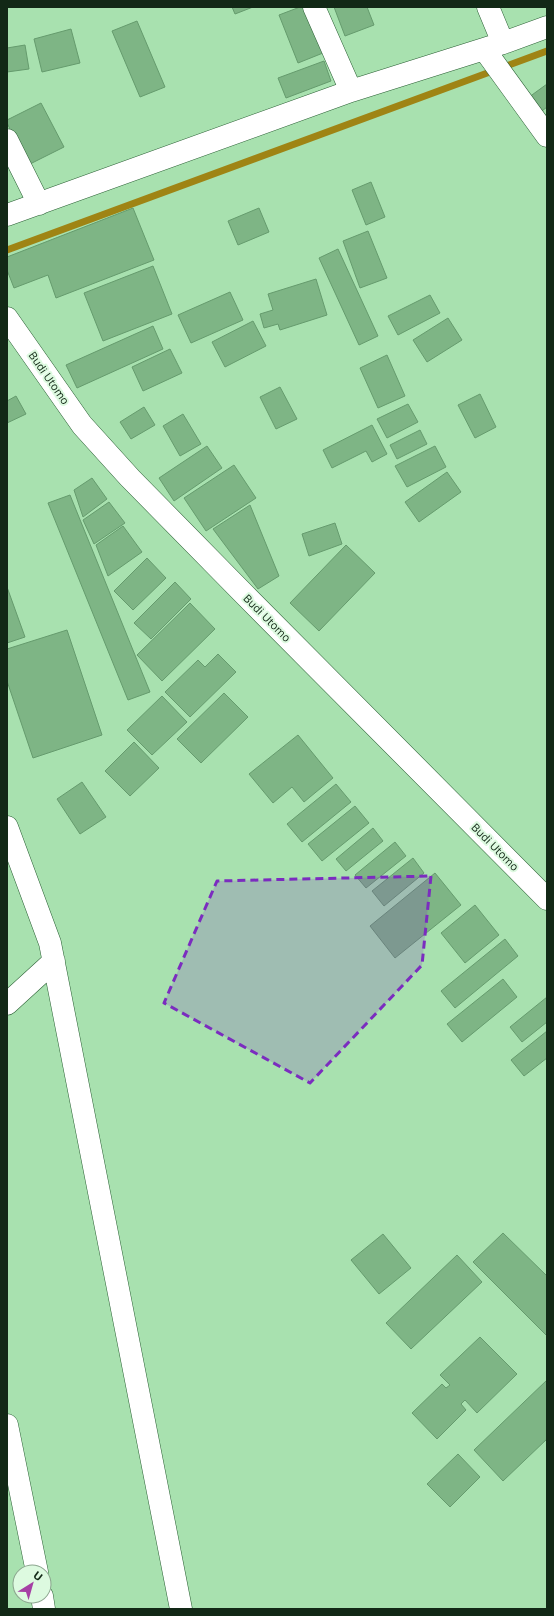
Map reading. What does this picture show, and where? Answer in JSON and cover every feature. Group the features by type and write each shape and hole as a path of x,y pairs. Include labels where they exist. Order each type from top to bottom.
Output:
{"street":[{"path":"314,7 351,91"},
{"path":"488,7 492,50 511,86 547,136"},
{"path":"7,215 351,91 492,50 547,27"},
{"path":"7,140 39,204"},
{"name":"Budi Utomo","path":"7,318 82,425 130,478 250,601 547,899"},
{"path":"7,827 50,943 181,1609"},
{"path":"7,1004 54,961"},
{"path":"7,1425 35,1564"}],"highlighted area":[{"path":"431,876 422,965 310,1083 164,1003 217,881"}],"building":[{"path":"232,7 253,7 235,14"},
{"path":"300,7 311,7 328,51 298,63 279,15"},
{"path":"334,7 367,7 374,25 345,36"},
{"path":"137,21 165,87 140,97 112,31"},
{"path":"71,29 80,63 42,72 34,39"},
{"path":"25,45 29,69 7,72 7,48"},
{"path":"324,61 331,81 286,98 278,78"},
{"path":"547,84 547,107 537,115 525,100"},
{"path":"41,103 64,147 28,165 7,123 7,120"},
{"path":"371,182 385,217 366,225 352,190"},
{"path":"133,208 154,260 56,298 48,275 14,288 7,270 7,257"},
{"path":"259,208 269,232 238,245 228,221"},
{"path":"368,231 387,278 360,288 343,241"},
{"path":"338,249 378,336 359,345 319,258"},
{"path":"153,266 172,314 103,341 84,293"},
{"path":"316,279 327,315 280,330 278,324 264,328 260,314 273,310 268,294"},
{"path":"230,292 243,320 191,343 178,315"},
{"path":"430,295 440,313 398,335 388,316"},
{"path":"448,318 462,340 427,362 413,340"},
{"path":"253,321 266,346 225,367 212,342"},
{"path":"153,326 163,349 77,388 66,365"},
{"path":"170,349 182,373 143,391 132,367"},
{"path":"387,355 405,396 378,408 360,368"},
{"path":"280,387 297,419 276,429 260,397"},
{"path":"480,394 496,427 475,438 458,405"},
{"path":"16,396 26,414 7,423 7,401"},
{"path":"408,404 418,422 387,438 377,419"},
{"path":"144,407 155,425 131,439 120,422"},
{"path":"183,414 201,444 180,456 163,426"},
{"path":"372,425 387,454 372,462 366,451 332,468 323,450"},
{"path":"420,430 427,444 397,459 390,445"},
{"path":"207,446 222,468 174,501 159,478"},
{"path":"435,446 446,467 407,487 395,466"},
{"path":"234,465 256,498 206,531 184,498"},
{"path":"447,472 461,492 419,522 405,502"},
{"path":"92,478 107,499 83,517 74,490"},
{"path":"70,495 150,692 128,700 48,503"},
{"path":"109,502 125,523 94,544 83,520"},
{"path":"250,505 279,576 258,589 213,529"},
{"path":"335,523 342,544 309,556 302,534"},
{"path":"123,526 142,552 108,576 96,545"},
{"path":"346,545 375,573 319,631 290,603"},
{"path":"147,558 166,578 133,610 114,591"},
{"path":"175,582 191,599 151,639 134,623"},
{"path":"7,587 25,637 7,643"},
{"path":"190,603 215,629 162,681 137,655"},
{"path":"67,630 102,735 33,758 7,681 7,649"},
{"path":"218,654 236,672 190,717 165,692 198,660 205,667"},
{"path":"224,693 248,717 201,763 177,739"},
{"path":"162,696 187,722 152,755 127,730"},
{"path":"298,735 333,778 304,802 292,787 273,803 249,774"},
{"path":"134,742 159,768 130,796 105,771"},
{"path":"82,782 106,817 80,834 57,799"},
{"path":"336,784 351,802 302,842 287,824"},
{"path":"355,806 369,823 322,861 308,844"},
{"path":"373,828 383,841 346,871 336,859"},
{"path":"395,842 406,856 366,888 355,875"},
{"path":"413,858 424,873 384,906 372,891"},
{"path":"435,873 461,905 395,958 370,926"},
{"path":"475,905 499,935 465,963 441,933"},
{"path":"505,939 518,956 455,1008 441,991"},
{"path":"503,979 517,997 462,1042 447,1024"},
{"path":"547,997 547,1022 522,1042 510,1027"},
{"path":"547,1031 547,1058 524,1076 511,1060"},
{"path":"503,1233 547,1276 547,1336 473,1262"},
{"path":"383,1234 411,1268 379,1294 351,1260"},
{"path":"457,1255 482,1282 411,1349 386,1323"},
{"path":"480,1337 517,1374 477,1413 465,1400 461,1404 466,1410 437,1439 412,1413 442,1384 446,1388 450,1385 440,1375"},
{"path":"547,1380 547,1439 503,1481 474,1450"},
{"path":"458,1454 480,1477 450,1507 427,1484"}],"waterway":[{"path":"7,250 547,51"}]}
